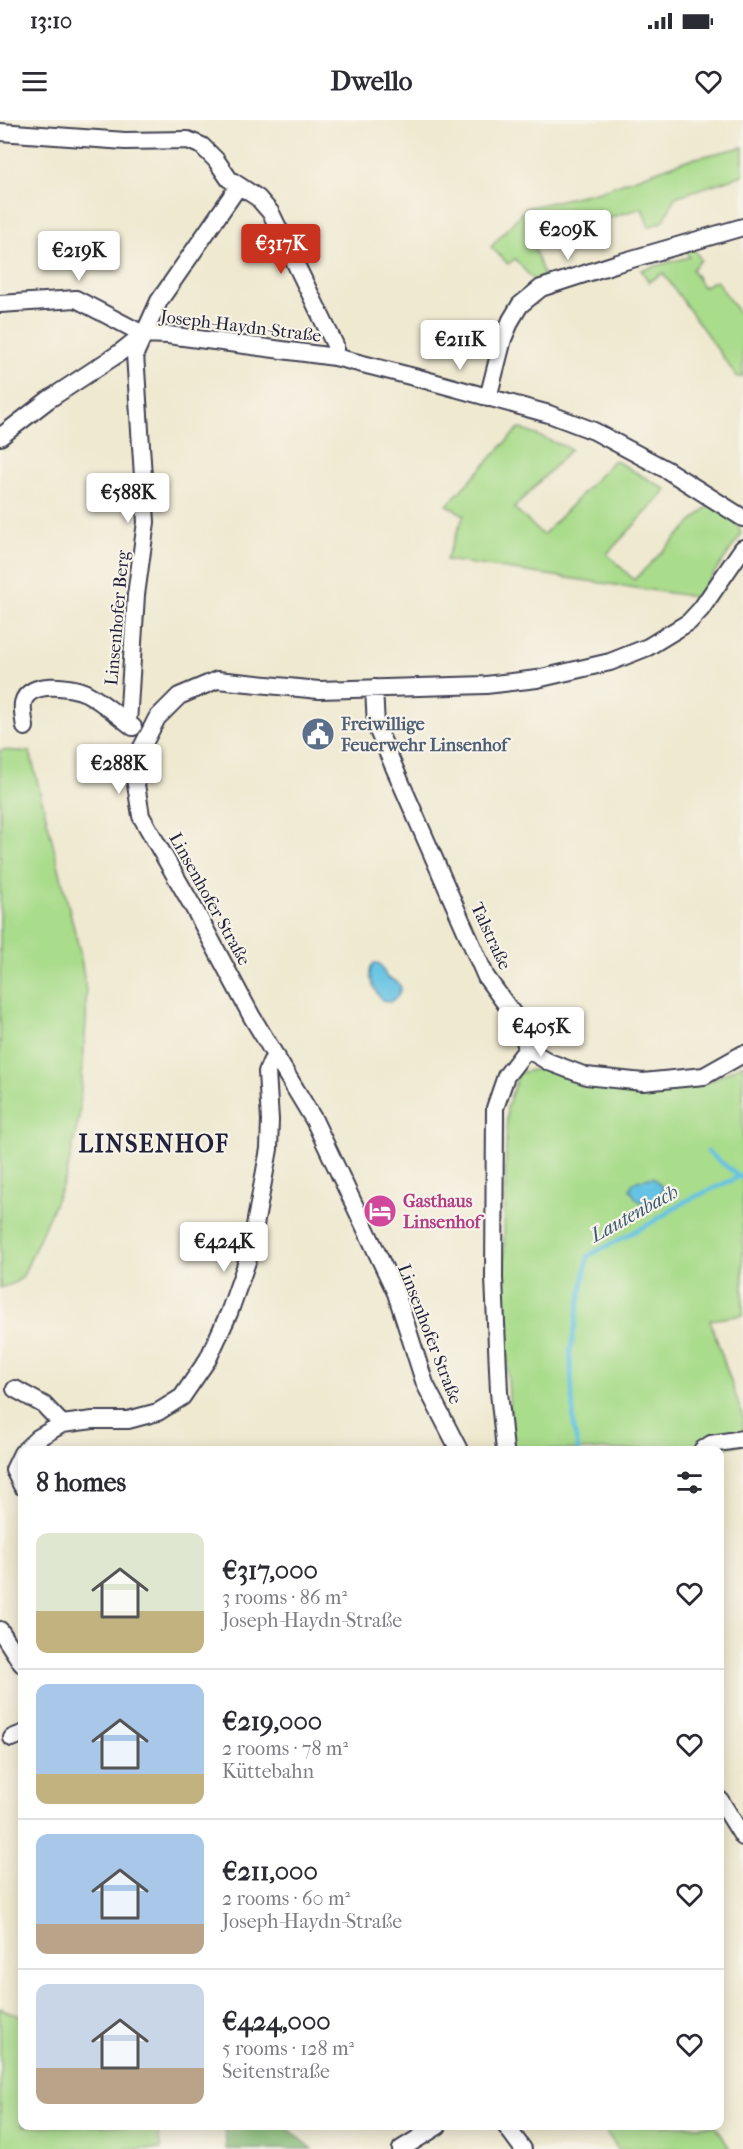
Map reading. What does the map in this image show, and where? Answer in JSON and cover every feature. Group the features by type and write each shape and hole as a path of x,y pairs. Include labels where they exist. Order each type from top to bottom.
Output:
{"street":[{"name":"Joseph-Haydn-Straße","path":"0,132 125,141 188,140 202,146 216,160 229,179 258,198 271,213 335,345 335,357"},
{"path":"0,437 48,400 118,354 142,334 159,301 238,187"},
{"path":"488,398 503,339 511,320 520,305 541,288 743,227"},
{"path":"0,304 76,299 142,334"},
{"name":"Joseph-Haydn-Straße","path":"142,334 168,335 335,357 549,414 594,430 667,470 743,518"},
{"name":"Linsenhofer Berg","path":"128,723 136,595 146,522 135,354 142,334"},
{"name":"Linsenhofer Straße","path":"457,1446 425,1384 396,1293 314,1120 252,1017 141,816 134,772 138,753 157,718 179,696 217,680 319,690 486,685 579,671 620,658 648,647 689,622 701,609 743,548"},
{"name":"Linsenhofer Berg","path":"25,727 23,702 29,693 41,688 64,686 86,693 146,736"},
{"name":"Talstraße","path":"374,688 376,726 486,977 521,1025 526,1048"},
{"path":"505,1446 499,1392 494,1278 495,1108 506,1076 526,1048 549,1062 586,1076 643,1082 704,1076 743,1054"},
{"path":"30,1446 38,1438 62,1424 93,1420 128,1420 158,1412 182,1397 208,1359 229,1312 250,1253 269,1149 267,1071 271,1062 277,1057"},
{"path":"15,1389 44,1405 62,1424"},
{"path":"708,1446 743,1439"},
{"path":"18,1457 7,1469 18,1481"},
{"path":"0,1630 18,1659"},
{"path":"724,1806 743,1837"},
{"path":"401,2149 432,2130"},
{"path":"509,2130 523,2149"}],"green space":[{"path":"743,147 743,175 675,197 664,221 649,227 642,208 532,241 544,276 535,282 515,259 508,264 491,247 526,208 600,191 687,160"},
{"path":"685,248 693,248 701,260 692,269 703,287 716,280 743,319 743,377 737,377 663,273 649,282 641,270 689,257"},
{"path":"519,428 571,449 514,508 543,535 614,460 667,490 607,554 634,580 711,503 734,520 741,535 697,597 446,560 464,515 447,505"},
{"path":"0,750 30,752 80,952 86,991 86,1022 79,1118 66,1177 22,1278 0,1288"},
{"path":"743,1064 743,1315 710,1320 743,1417 743,1444 724,1447 512,1446 503,1287 507,1107 519,1073 543,1068 594,1087 657,1093 703,1085"},
{"path":"0,2008 18,2015 18,2130 158,2130 161,2149 0,2149"},
{"path":"225,2130 290,2130 313,2149 226,2149"},
{"path":"605,2130 718,2130 730,2149 618,2149"}],"water":[{"path":"374,963 380,964 387,978 398,982 401,988 398,996 390,1002 382,1000 376,992 370,977"},
{"path":"653,1177 663,1188 660,1203 651,1207 636,1199 630,1189 634,1182"}],"waterway":[{"path":"708,1152 740,1177"},
{"name":"Lautenbach","path":"577,1446 574,1428 570,1353 588,1256 651,1223 686,1201 743,1175"}],"place":[{"name":"Freiwillige Feuerwehr Linsenhof","path":"318,734"},
{"name":"Gasthaus Linsenhof","path":"380,1211"}],"district":[{"name":"LINSENHOF","path":"154,1144"}]}
